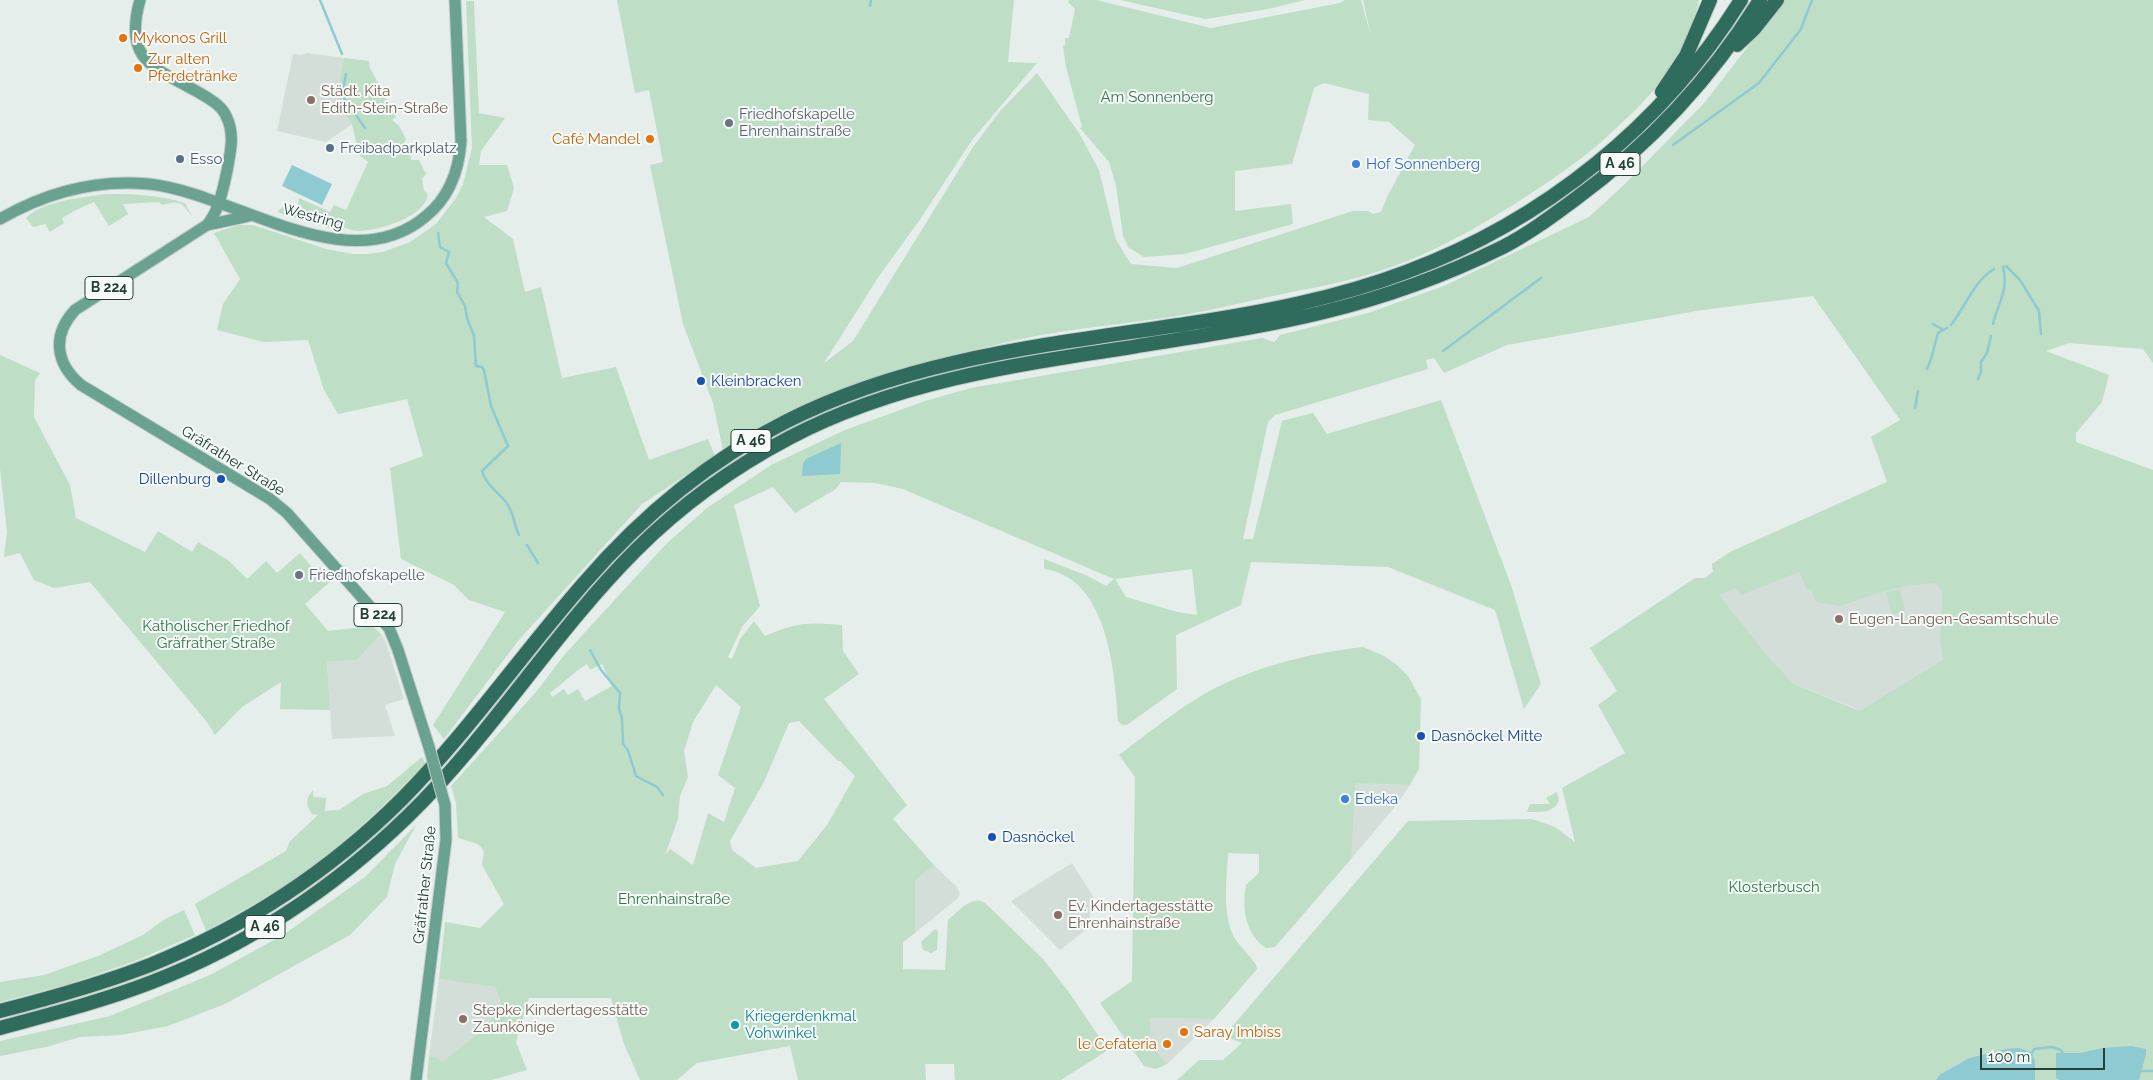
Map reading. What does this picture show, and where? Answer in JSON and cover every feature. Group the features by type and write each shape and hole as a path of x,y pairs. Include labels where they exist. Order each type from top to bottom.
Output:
{"highway":[{"path":"1648,117 1686,56 1710,0"},
{"name":"A 46","path":"0,1011 100,983 149,966 194,946 243,921 326,866 371,829 440,759 563,607 625,538 664,503 739,448 781,424 852,392 966,359 1035,346 1191,323 1275,308 1356,289 1405,273 1471,244 1546,201 1595,165 1648,117 1674,90 1702,55 1741,0"},
{"name":"A 46","path":"0,1028 109,998 156,981 254,934 336,879 411,814 446,776 567,628 636,550 673,517 715,485 748,462 789,438 860,407 906,391 972,374 1039,361 1265,326 1328,311 1422,282 1506,245 1554,215 1598,182 1652,136 1684,103 1716,64 1760,0"},
{"path":"1716,64 1754,29 1777,0"}],"main road":[{"name":"Gräfrather Straße","path":"140,0 135,31 141,55 161,72 216,103 227,118 231,132 231,146 226,173 213,218 207,224 75,310 66,320 60,337 60,352 64,367 81,385 270,499 287,513 389,628 398,650 429,747 445,805 446,840 416,1080"},
{"name":"Westring","path":"0,219 37,200 76,188 148,184 178,189 218,204 331,240 362,242 380,240 403,232 430,213 446,194 460,158 461,141 455,0"},
{"path":"207,224 252,215"}],"shaded area":[{"name":"Städt. Kita Edith-Stein-Straße","path":"307,53 344,58 337,93 338,104 352,124 326,142 277,131 293,54 301,55"},
{"name":"Eugen-Langen-Gesamtschule","path":"1888,482 1942,592 1940,643 1943,661 1858,713 1855,708 1794,684 1771,660 1705,578 1713,572 1712,564 1730,552"},
{"path":"381,634 386,642 404,699 385,705 395,736 332,739 327,662 357,660"},
{"path":"1310,752 1372,784 1410,785 1398,803 1351,859 1316,858"},
{"name":"Ev. Kindertagesstätte Ehrenhainstraße","path":"1072,863 1094,898 1087,929 1060,950 1011,901"},
{"path":"934,865 957,887 960,894 958,898 915,933 915,881"},
{"name":"Stepke Kindertagesstätte Zaunkönige","path":"439,979 495,987 502,1007 481,1031 442,1062 436,1057 429,1056"},
{"path":"1150,1018 1214,1019 1167,1064 1150,1044"}],"green space":[{"name":"Am Sonnenberg","path":"617,0 1014,0 1008,62 1037,63 972,140 919,221 879,276 824,363 853,341 973,147 1000,111 1037,73 1079,133 1099,170 1116,240 1131,264 1177,268 1353,211 1368,211 1373,214 1381,212 1415,145 1389,122 1368,120 1369,94 1324,83 1314,88 1292,164 1235,171 1235,211 1291,204 1293,224 1185,254 1144,257 1128,247 1123,235 1116,186 1109,162 1080,128 1082,127 1066,67 1063,46 1065,45 1065,38 1069,38 1075,9 1068,2 1069,0 1096,0 1211,28 1340,3 1345,0 1361,0 1371,37 1363,0 1699,0 1686,40 1677,58 1655,89 1627,118 1589,152 1541,187 1481,224 1427,253 1389,268 1337,283 1210,310 1040,335 901,369 828,394 792,410 757,428 723,450 713,403 683,324 650,165 663,162 649,90 635,93"},
{"path":"1120,0 1305,0 1268,9 1205,19"},
{"path":"1784,0 2153,0 2153,363 2143,349 2069,343 2046,351 2109,375 2102,402 2076,433 2076,442 2153,470 2153,1080 2010,1080 2005,1049 1969,1058 1939,1075 1936,1080 1177,1080 1199,1060 1223,1060 1242,1043 1224,1036 1408,821 1532,819 1555,827 1575,842 1562,788 1625,753 1598,705 1617,691 1590,648 1695,578 1705,578 1713,572 1712,564 1730,552 1887,482 1871,437 1900,420 1813,296 1702,310 1507,345 1444,373 1434,358 1426,360 1428,369 1275,415 1268,422 1243,539 1253,539 1282,421 1313,413 1327,434 1441,400 1511,585 1541,684 1524,709 1495,610 1388,567 1251,562 1241,605 1176,635 1177,689 1127,725 1122,725 1118,721 1110,653 1104,629 1094,607 1082,589 1065,576 1044,569 1044,559 1088,576 1106,586 1114,579 903,489 875,483 841,482 836,489 795,513 773,487 734,505 760,606 742,627 728,657 732,659 740,639 754,621 765,636 803,624 842,625 843,651 859,674 824,699 907,805 893,819 934,865 915,881 915,933 903,942 903,969 945,970 948,920 969,903 974,901 984,902 1043,959 1068,991 1108,1050 1061,1080 955,1080 954,1064 925,1064 926,1080 798,1080 790,1046 697,1063 677,1080 640,1080 624,1044 611,998 529,998 516,1042 527,1070 492,1080 428,1080 429,1056 436,1057 442,1062 481,1031 502,1007 495,987 439,979 445,922 480,928 504,904 482,865 484,851 478,844 458,838 456,803 451,786 536,692 565,654 667,543 707,508 771,465 845,430 925,401 971,388 1262,338 1274,342 1280,335 1368,313 1444,286 1589,217 1627,182 1705,102","holes":["1192,569 1197,615 1177,612 1126,597 1115,579","1799,572 1807,590 1811,589 1816,602 1840,606 1884,591 1910,585 1936,583 1942,592 1940,643 1943,660 1858,712 1855,709 1794,684 1771,660 1719,595 1736,588 1741,595","587,664 590,670 602,664 612,686 585,701 578,689 568,695 564,689 552,697 550,693","716,685 741,707 718,775 735,788 724,822 708,813 693,865 670,849 665,855 678,819 680,796 688,777 684,751 693,722","799,721 855,776 827,825 798,861 756,868 732,850 730,841 764,782 789,723"]},
{"path":"466,1 474,1 479,113 505,118 481,151 479,165 507,165 514,188 507,211 484,217 513,239 525,292 541,287 562,378 616,367 649,460 708,439 715,456 642,504 518,641 444,739 433,725 505,612 469,600 454,585 401,559 390,468 423,456 407,399 338,414 324,390 308,340 264,342 217,330 223,304 240,279 214,233 238,225 253,225 326,249 353,254 367,254 383,252 410,242 436,224 456,198 463,184 472,148"},
{"path":"344,58 369,61 369,66 396,117 392,120 399,126 406,139 402,147 410,152 411,160 419,160 426,174 422,179 424,190 428,195 418,210 410,216 389,225 368,230 356,231 333,224 331,229 277,212 284,206 294,209 298,206 299,198 330,212 334,205 346,210 368,162 359,155 352,124 338,104 337,93"},
{"path":"107,194 127,194 176,200 185,203 193,218 183,206 177,203 162,205 159,202 123,204 128,214 109,226 94,202 62,218 64,223 50,232 45,224 33,227 26,218 33,212 53,204 75,198"},
{"name":"Katholischer Friedhof Gräfrather Straße","path":"0,355 40,373 35,381 34,417 70,485 76,518 145,552 158,531 192,552 198,542 228,560 247,579 266,561 277,573 300,553 315,571 320,567 326,575 328,573 333,579 305,604 328,631 373,626 381,634 357,660 327,662 330,710 280,709 281,682 242,707 215,735 207,722 90,582 54,588 34,580 20,553 4,557 7,531 0,468"},
{"path":"1900,589 1905,611 1892,615 1886,592"},
{"path":"1363,647 1384,656 1397,665 1408,676 1421,699 1419,769 1410,785 1355,783 1351,859 1275,947 1266,948 1253,936 1245,912 1246,885 1259,873 1259,854 1228,853 1227,916 1235,939 1254,962 1257,969 1214,1019 1150,1018 1150,1044 1167,1064 1156,1069 1144,1066 1100,1003 1132,981 1135,777 1119,755 1183,707 1224,684 1282,662"},
{"path":"422,757 425,763 412,777 341,844 298,877 206,931 195,904 286,851 290,841 318,815 312,814 307,804 313,790 313,797 326,798 325,811 339,810 363,794 387,786"},
{"path":"1557,792 1559,800 1554,808 1546,811 1527,812 1530,804 1550,804 1546,798"},
{"path":"416,825 395,864 387,897 350,935 225,1004 168,1026 121,1035 80,1037 46,1047 0,1056 0,1041 110,1016 210,975 283,935 365,877"},
{"path":"184,910 195,935 135,961 69,984 0,1002 0,982 44,975 98,956 143,935 165,919"},
{"path":"935,929 938,931 937,950 931,953 923,950 921,942"}],"water":[{"path":"292,165 332,184 322,205 282,186"},
{"path":"841,443 840,474 802,476 803,463 806,459"},
{"path":"2131,1046 2146,1049 2139,1080 2060,1080 2056,1078 2056,1053 2080,1053 2103,1048"},
{"path":"2019,1048 2031,1052 2035,1061 2035,1080 1936,1080 1939,1075 1969,1058 2005,1049"}],"waterway":[{"path":"320,0 342,54"},
{"path":"870,6 871,0"},
{"path":"1673,145 1759,83 1801,29 1812,0"},
{"path":"343,90 346,74"},
{"path":"344,98 365,128"},
{"path":"438,233 440,247 449,252 446,263 458,283 457,292 465,306 467,318 474,336 476,366 482,367 484,370 491,406 508,446 482,471 489,484 509,506 519,535"},
{"path":"2006,266 2020,280 2039,311 2041,334"},
{"path":"1993,324 2004,290 2003,267"},
{"path":"1951,325 1975,287 1994,269"},
{"path":"1443,351 1541,278"},
{"path":"1933,324 1942,329"},
{"path":"1927,369 1938,333 1947,328"},
{"path":"1978,379 1981,372 1981,362 1987,353 1991,336"},
{"path":"1915,408 1918,391"},
{"path":"527,545 538,563"},
{"path":"590,650 601,670 620,693 619,709 622,718 623,744 628,750 636,776 657,787 663,795"},
{"path":"2031,1055 2034,1049 2052,1047 2061,1050 2064,1057"},
{"path":"2140,1071 2153,1071"}],"place":[{"name":"Mykonos Grill","path":"123,38"},
{"name":"Zur alten Pferdetränke","path":"138,68"},
{"name":"Städt. Kita Edith-Stein-Straße","path":"311,100"},
{"name":"Friedhofskapelle Ehrenhainstraße","path":"729,123"},
{"name":"Café Mandel","path":"650,139"},
{"name":"Freibadparkplatz","path":"330,148"},
{"name":"Esso","path":"180,159"},
{"name":"Hof Sonnenberg","path":"1356,164"},
{"name":"Kleinbracken","path":"701,381"},
{"name":"Dillenburg","path":"221,479"},
{"name":"Friedhofskapelle","path":"299,575"},
{"name":"Eugen-Langen-Gesamtschule","path":"1839,619"},
{"name":"Dasnöckel Mitte","path":"1421,736"},
{"name":"Edeka","path":"1345,799"},
{"name":"Dasnöckel","path":"992,837"},
{"name":"Ev. Kindertagesstätte Ehrenhainstraße","path":"1058,915"},
{"name":"Stepke Kindertagesstätte Zaunkönige","path":"463,1019"},
{"name":"Kriegerdenkmal Vohwinkel","path":"735,1025"},
{"name":"Saray Imbiss","path":"1184,1032"},
{"name":"le Cefateria","path":"1167,1044"}],"park label":[{"name":"Klosterbusch","path":"1774,887"},
{"name":"Ehrenhainstraße","path":"674,899"}]}
